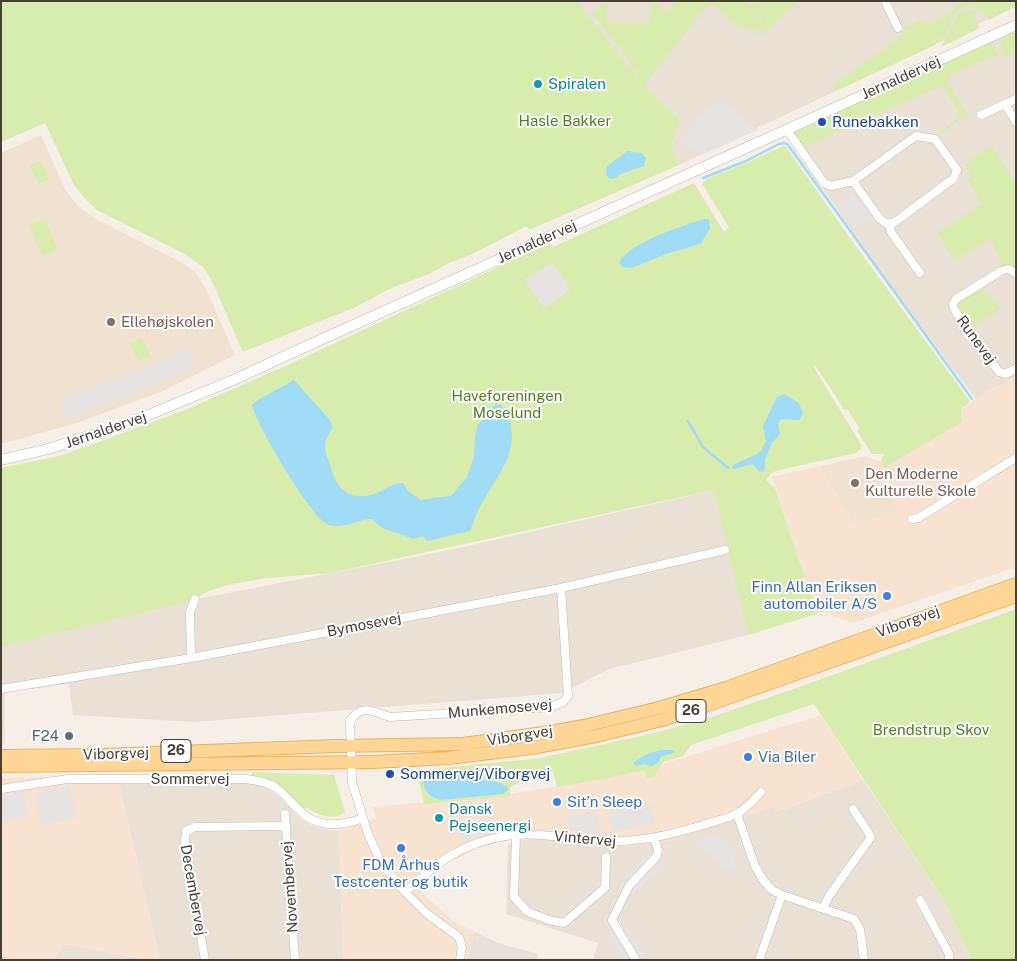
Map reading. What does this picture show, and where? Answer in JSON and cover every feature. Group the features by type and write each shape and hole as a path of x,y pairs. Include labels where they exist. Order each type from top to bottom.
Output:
{"main road":[{"name":"Viborgvej","path":"1,756 73,756 350,746 423,746 491,741 584,726 659,708 726,688 1016,584"},
{"name":"Viborgvej","path":"1,766 409,761 522,749 596,736 705,706 1016,596"}],"street":[{"path":"885,1 898,28"},
{"name":"Jernaldervej","path":"1,460 48,449 101,433 208,390 248,367 287,355 1016,25"},
{"path":"981,114 1016,99"},
{"path":"1005,104 1016,122"},
{"path":"787,130 826,184 834,186 853,181 912,138 918,136 936,140 957,167 956,176 895,222 889,224"},
{"path":"853,181 880,219 889,224 891,232 920,273"},
{"name":"Runevej","path":"1016,273 1008,269 1001,271 956,299 953,304 954,309 999,372 1005,374 1016,369"},
{"path":"912,519 918,518 1016,458"},
{"name":"Bymosevej","path":"1,689 192,658 561,588 725,550"},
{"name":"Munkemosevej","path":"350,746 350,721 358,712 365,710 372,710 390,717 551,707 563,702 568,696 561,588"},
{"path":"192,658 190,612 195,599"},
{"path":"350,746 352,782 368,834 382,864 405,892 431,917 459,937 462,947 460,960"},
{"name":"Sommervej","path":"1,789 68,779 245,779 260,781 275,787 302,813 318,822 339,825 363,818"},
{"name":"Vintervej","path":"405,892 436,864 451,855 490,839 542,834 610,842 654,838 677,833 738,814 761,792"},
{"path":"823,908 829,896 871,837 853,809"},
{"name":"Novembervej","path":"285,814 295,960"},
{"path":"738,814 758,874 772,890 782,895 850,916 860,929 864,960"},
{"name":"Decembervej","path":"205,960 185,842 186,831 195,827 285,826"},
{"name":"Vintervej","path":"516,835 514,897 528,912 549,920 564,923 605,888 606,857"},
{"path":"636,960 612,920 629,886 657,856 658,850 654,838"},
{"path":"759,960 782,895"},
{"path":"920,900 949,954 949,960"}],"shaded area":[{"path":"577,1 1016,1 1016,6 679,165 672,150 674,135 681,121 643,85"},
{"path":"1016,31 1016,376 976,399 897,295 786,136"},
{"path":"720,100 757,130 700,156 681,140 705,112"},
{"name":"Ellehøjskolen","path":"41,135 65,189 78,206 94,218 183,263 196,273 206,289 235,355 163,391 77,423 1,444 1,153"},
{"path":"854,195 870,217 855,228 837,204"},
{"path":"552,263 571,289 544,308 524,280"},
{"path":"189,348 197,367 132,395 64,419 58,399 124,376"},
{"path":"1016,376 1016,567 853,623 823,612 811,596 772,477 865,456 884,463 976,399"},
{"name":"Den Moderne Kulturelle Skole","path":"863,457 898,510 855,524 820,467"},
{"path":"715,490 748,635 609,669 562,693 194,722 73,715 69,684 5,692 4,744 1,743 1,647 187,601 454,549"},
{"path":"821,715 863,780 777,812 774,807 669,841 630,847 597,847 547,839 525,839 499,842 478,848 440,867 417,888 454,922 475,932 467,960 343,960 339,831 376,818 373,807 503,795 598,780 663,764"},
{"path":"117,775 160,960 150,960 65,944 53,960 1,960 1,778"},
{"path":"863,780 946,904 972,960 593,960 598,943 506,914 508,844 525,839 547,839 572,843 669,841 774,806 777,812"},
{"path":"241,783 259,786 271,791 287,804 298,817 312,826 339,831 343,960 160,960 119,784"},
{"path":"70,785 77,817 41,826 34,793"},
{"path":"23,791 28,815 1,822 1,794"},
{"path":"650,803 656,823 612,833 606,813"},
{"path":"598,811 600,835 569,830 567,815"},
{"path":"490,819 493,833 462,841 457,822"},
{"path":"718,834 720,840 726,838 728,844 738,853 734,858 738,869 733,872 725,868 708,853 706,847 695,846 694,841"},
{"path":"648,853 661,866 639,889 626,877"},
{"path":"622,919 645,954 636,960 622,960 606,929"},
{"path":"475,932 498,943 538,954 537,960 467,960"},
{"path":"64,944 150,960 53,960"}],"green space":[{"name":"Hasle Bakker","path":"1,1 577,1 641,82 626,55 592,13 605,3 607,6 607,22 649,23 651,1 666,12 676,1 744,1 752,6 755,1 761,1 760,29 764,39 752,28 742,29 713,5 707,6 644,85 681,121 672,143 679,165 529,230 527,226 429,274 389,289 356,307 243,352 211,279 203,267 185,254 97,210 85,199 73,183 45,123 1,142"},
{"path":"763,1 798,1 765,34 762,26"},
{"path":"964,1 1016,1 1016,6 989,20 986,15 972,6 963,7 955,13 946,33 935,45 838,90 833,89 835,83 900,37 903,33 903,28 922,20 928,23 938,20"},
{"path":"966,9 978,13 973,15 980,28 941,47 958,17"},
{"path":"1016,31 1016,53 1005,58 1001,49 1001,38"},
{"path":"990,43 998,55 950,74 949,84 967,114 938,136 937,134 958,118 957,109 943,85 811,144 820,123 825,123 826,119 837,112"},
{"path":"819,121 809,146 805,148 796,135 797,131"},
{"path":"992,145 1016,185 1016,267 1002,265 991,239 954,261 938,233 982,204 968,180 972,176 965,164"},
{"name":"Haveforeningen Moselund","path":"783,146 786,147 852,241 969,400 968,404 961,409 962,422 884,468 881,461 884,454 872,454 857,431 859,428 848,410 844,409 815,365 813,366 862,446 856,453 779,470 771,473 766,480 775,488 811,596 823,612 748,635 714,490 330,573 266,578 227,585 180,604 1,647 1,468 63,455 183,411 288,365 550,243 553,247 694,183 724,232 729,227 702,184 706,179","holes":["684,226 694,246 669,253 632,268 642,243"]},
{"path":"41,161 49,178 39,184 30,167"},
{"path":"45,219 57,250 42,255 29,224"},
{"path":"981,288 1001,309 972,328 955,305"},
{"path":"141,338 150,355 139,361 130,345"},
{"name":"Brendstrup Skov","path":"1016,609 1016,960 972,960 946,904 814,704 691,745 683,756 663,762 654,777 647,779 644,770 557,787 553,771 519,777 519,783 510,787 510,796 424,804 417,771 540,758 646,735 703,720"},
{"path":"252,772 334,775 345,812 331,817 320,815 306,808 304,809 276,782 252,775"}],"water":[{"path":"628,151 642,153 646,158 644,166 610,179 606,175 607,166"},
{"path":"704,219 709,220 710,229 701,243 632,268 623,267 619,263 625,255 645,242 671,230"},
{"path":"294,380 330,420 333,426 325,444 325,449 331,470 341,488 351,495 358,496 372,495 398,483 403,483 408,491 421,500 451,496 467,477 474,457 475,436 478,425 496,404 501,405 512,431 511,444 503,467 480,506 470,531 427,541 423,536 414,539 382,528 372,519 338,526 327,524 309,505 285,469 263,430 252,405"},
{"path":"784,394 799,403 803,414 799,420 780,420 778,425 780,434 772,443 765,460 765,470 763,472 759,471 752,464 735,469 732,468 733,465 762,450 766,441 763,426 777,397"},
{"path":"661,750 673,750 675,752 661,757 658,763 651,766 645,764 636,766 633,763 645,755"},
{"path":"460,771 479,779 507,786 508,790 503,794 441,800 431,796 425,789 423,782 429,775 437,773 447,778 454,772"}],"waterway":[{"path":"703,178 746,161 779,144 785,143 788,145 972,399"},
{"path":"688,421 703,447 728,468"}],"place":[{"name":"Spiralen","path":"538,84"},
{"name":"Runebakken","path":"822,122"},
{"name":"Ellehøjskolen","path":"111,322"},
{"name":"Den Moderne Kulturelle Skole","path":"855,483"},
{"name":"Finn Allan Eriksen automobiler A/S","path":"887,596"},
{"name":"F24","path":"69,736"},
{"name":"Via Biler","path":"748,757"},
{"name":"Sommervej/Viborgvej","path":"390,774"},
{"name":"Sit’n Sleep","path":"557,802"},
{"name":"Dansk Pejseenergi","path":"439,818"},
{"name":"FDM Århus Testcenter og butik","path":"401,848"}]}
